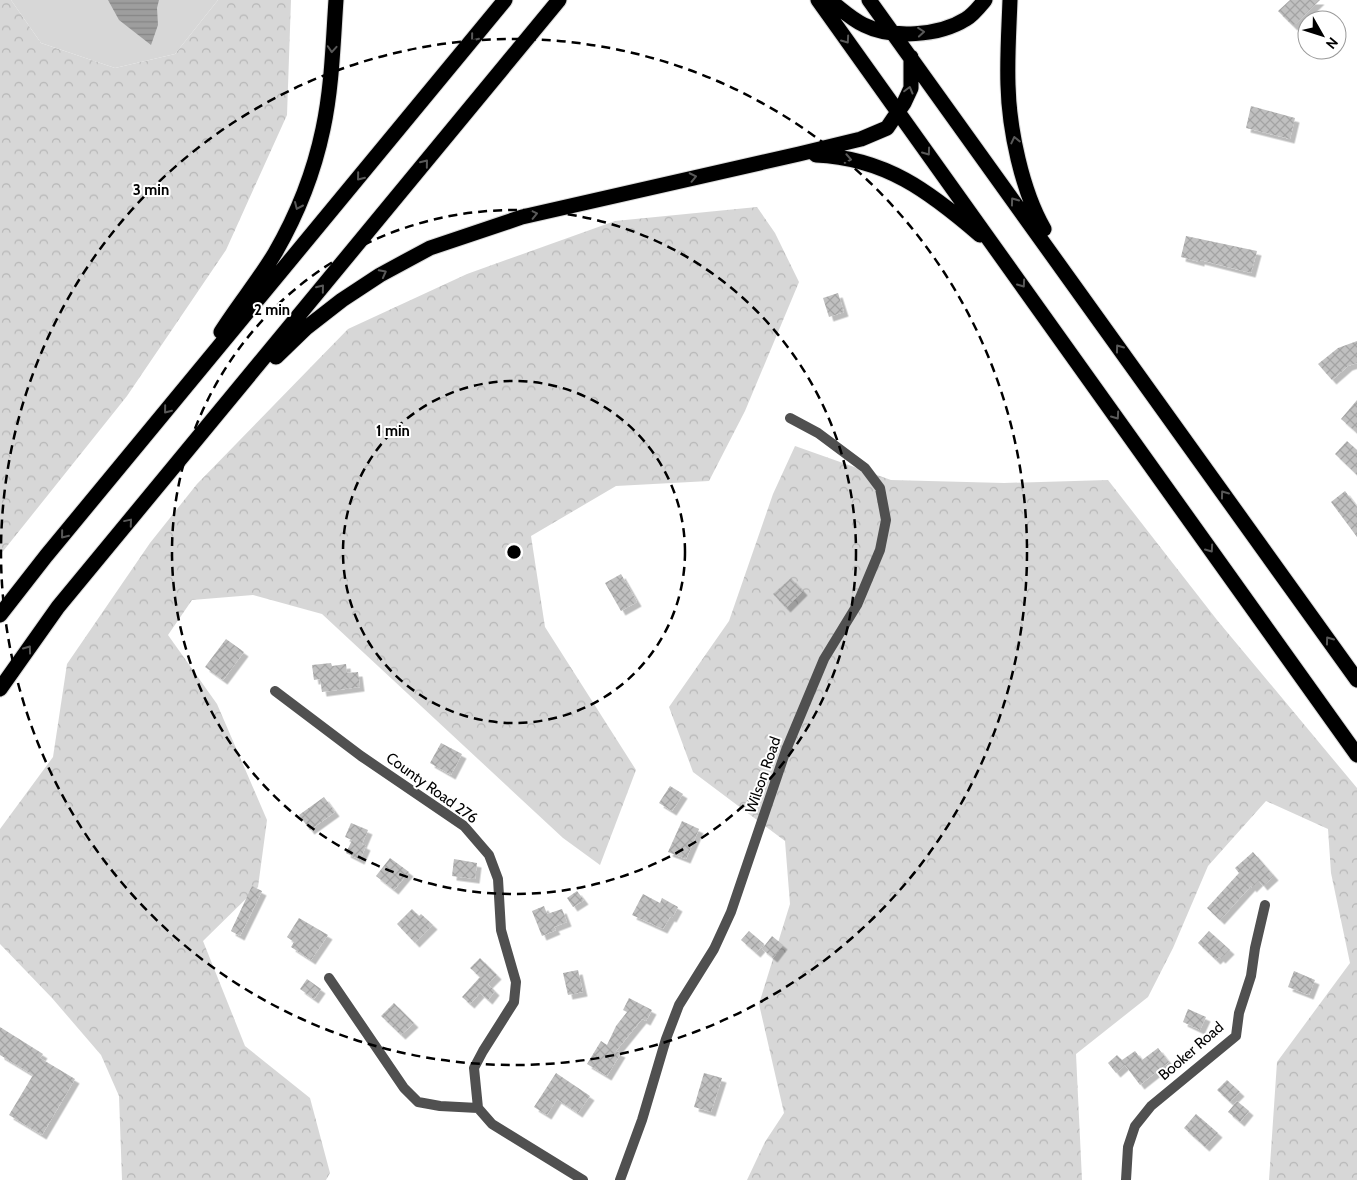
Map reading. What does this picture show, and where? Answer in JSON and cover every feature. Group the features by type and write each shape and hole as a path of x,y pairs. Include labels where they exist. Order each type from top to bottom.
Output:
{"highway":[{"path":"190,382 233,313 275,253 314,166 323,129 329,91 336,0"},
{"path":"0,615 46,556 505,0"},
{"path":"0,689 58,607 559,0"},
{"path":"818,0 1357,755"},
{"path":"829,0 864,26 893,34 942,30 966,19 985,0"},
{"path":"869,0 1357,680"},
{"path":"1010,0 1008,85 1012,126 1023,177 1036,216 1082,296"},
{"path":"226,405 306,328 342,300 380,274 430,248 522,217 861,139 887,128 911,88 911,58"},
{"path":"799,154 832,156 862,162 890,171 922,190 950,210 999,252"}],"street":[{"name":"Wilson Road","path":"620,1180 642,1120 666,1039 679,1005 714,949 729,918 790,741 824,659 857,604 880,550 886,520 880,488 865,468 818,433 790,418"},
{"name":"County Road 276","path":"275,691 361,756 464,826 489,855 498,879 501,930 516,982 514,1002 474,1068 478,1108"},
{"name":"Booker Road","path":"1126,1180 1128,1146 1135,1126 1151,1106 1236,1036 1239,1013 1251,976 1264,906"},
{"path":"329,978 404,1088 418,1102 478,1108 492,1124 583,1180"}],"green space":[{"path":"0,0 11,0 41,43 115,68 175,54 218,0 291,0 287,115 226,250 127,396 0,555"},
{"path":"11,0 218,0 175,54 115,68 41,43"},
{"path":"757,207 775,233 799,282 745,411 709,481 616,486 531,536 545,627 636,770 600,865 563,838 322,614 253,595 192,600 168,635 217,704 267,820 258,887 203,941 245,1046 310,1098 330,1173 326,1180 122,1180 119,1096 101,1055 52,998 0,944 0,829 53,757 67,664 150,543 197,484 348,329 467,274 615,221"},
{"path":"795,446 891,480 1004,483 1108,480 1217,620 1357,788 1357,1180 1269,1180 1277,1062 1350,963 1331,873 1328,829 1266,801 1208,866 1173,948 1148,997 1076,1054 1082,1180 747,1180 765,1142 784,1113 759,1004 790,904 785,841 693,772 669,707 729,621 773,494"}],"shaded area":[{"path":"108,0 159,0 157,8 158,25 151,45 119,20"}],"building":[{"path":"1290,0 1320,0 1310,10 1297,10 1297,22 1293,26 1278,11"},
{"path":"1251,106 1295,118 1290,139 1246,128"},
{"path":"1186,236 1257,251 1251,273 1181,257"},
{"path":"838,293 844,312 829,317 823,298"},
{"path":"1357,341 1357,363 1348,366 1332,380 1318,364 1338,348"},
{"path":"1357,400 1357,433 1341,419"},
{"path":"1347,441 1357,450 1357,475 1335,454"},
{"path":"1345,491 1357,507 1357,537 1331,502"},
{"path":"621,574 637,602 621,611 605,583"},
{"path":"791,578 803,591 786,608 773,594"},
{"path":"226,639 244,652 223,680 205,667"},
{"path":"331,663 332,666 346,664 347,673 358,672 360,687 322,692 320,679 314,680 312,665"},
{"path":"441,743 462,754 451,775 430,763"},
{"path":"670,786 683,794 672,811 659,803"},
{"path":"324,797 335,812 310,830 299,815"},
{"path":"682,821 699,829 686,859 668,852"},
{"path":"351,823 368,830 362,844 366,846 360,860 346,853 352,840 345,837"},
{"path":"1253,852 1274,876 1263,886 1259,881 1252,888 1251,886 1220,920 1207,908 1239,873 1235,868"},
{"path":"390,858 409,872 394,890 376,876"},
{"path":"454,859 477,863 475,879 452,876"},
{"path":"252,886 262,891 240,936 231,931"},
{"path":"577,891 584,900 573,907 567,898"},
{"path":"643,894 660,903 662,898 678,907 663,929 632,915"},
{"path":"544,906 547,914 562,909 567,922 554,927 556,930 542,936 532,911"},
{"path":"412,909 433,925 415,943 397,924"},
{"path":"299,918 328,935 311,960 291,947 294,942 287,937"},
{"path":"749,931 764,944 756,953 741,940"},
{"path":"1209,931 1230,950 1221,959 1219,957 1216,960 1198,943"},
{"path":"772,936 783,945 773,958 762,949"},
{"path":"480,958 497,975 488,984 495,991 488,1000 480,993 470,1004 462,997 480,977 470,968"},
{"path":"578,970 583,992 568,995 563,973"},
{"path":"1294,971 1315,980 1309,995 1288,987"},
{"path":"307,979 321,989 314,999 300,989"},
{"path":"629,998 652,1010 646,1021 642,1019 616,1051 621,1053 607,1076 587,1064 601,1041 607,1045 616,1026 627,1012 623,1010"},
{"path":"394,1003 414,1023 401,1035 381,1016"},
{"path":"1188,1009 1206,1017 1200,1030 1183,1022"},
{"path":"0,1027 43,1054 40,1058 75,1079 42,1135 9,1115 33,1075 0,1055"},
{"path":"1158,1048 1169,1062 1140,1085 1125,1065 1116,1073 1108,1063 1117,1055 1122,1060 1135,1051 1142,1060"},
{"path":"556,1073 590,1096 578,1113 557,1099 547,1115 534,1107"},
{"path":"704,1073 722,1078 711,1112 694,1107"},
{"path":"1227,1080 1240,1092 1230,1102 1217,1090"},
{"path":"1237,1101 1249,1111 1240,1122 1228,1112"},
{"path":"1196,1114 1218,1133 1205,1147 1184,1128"}]}
